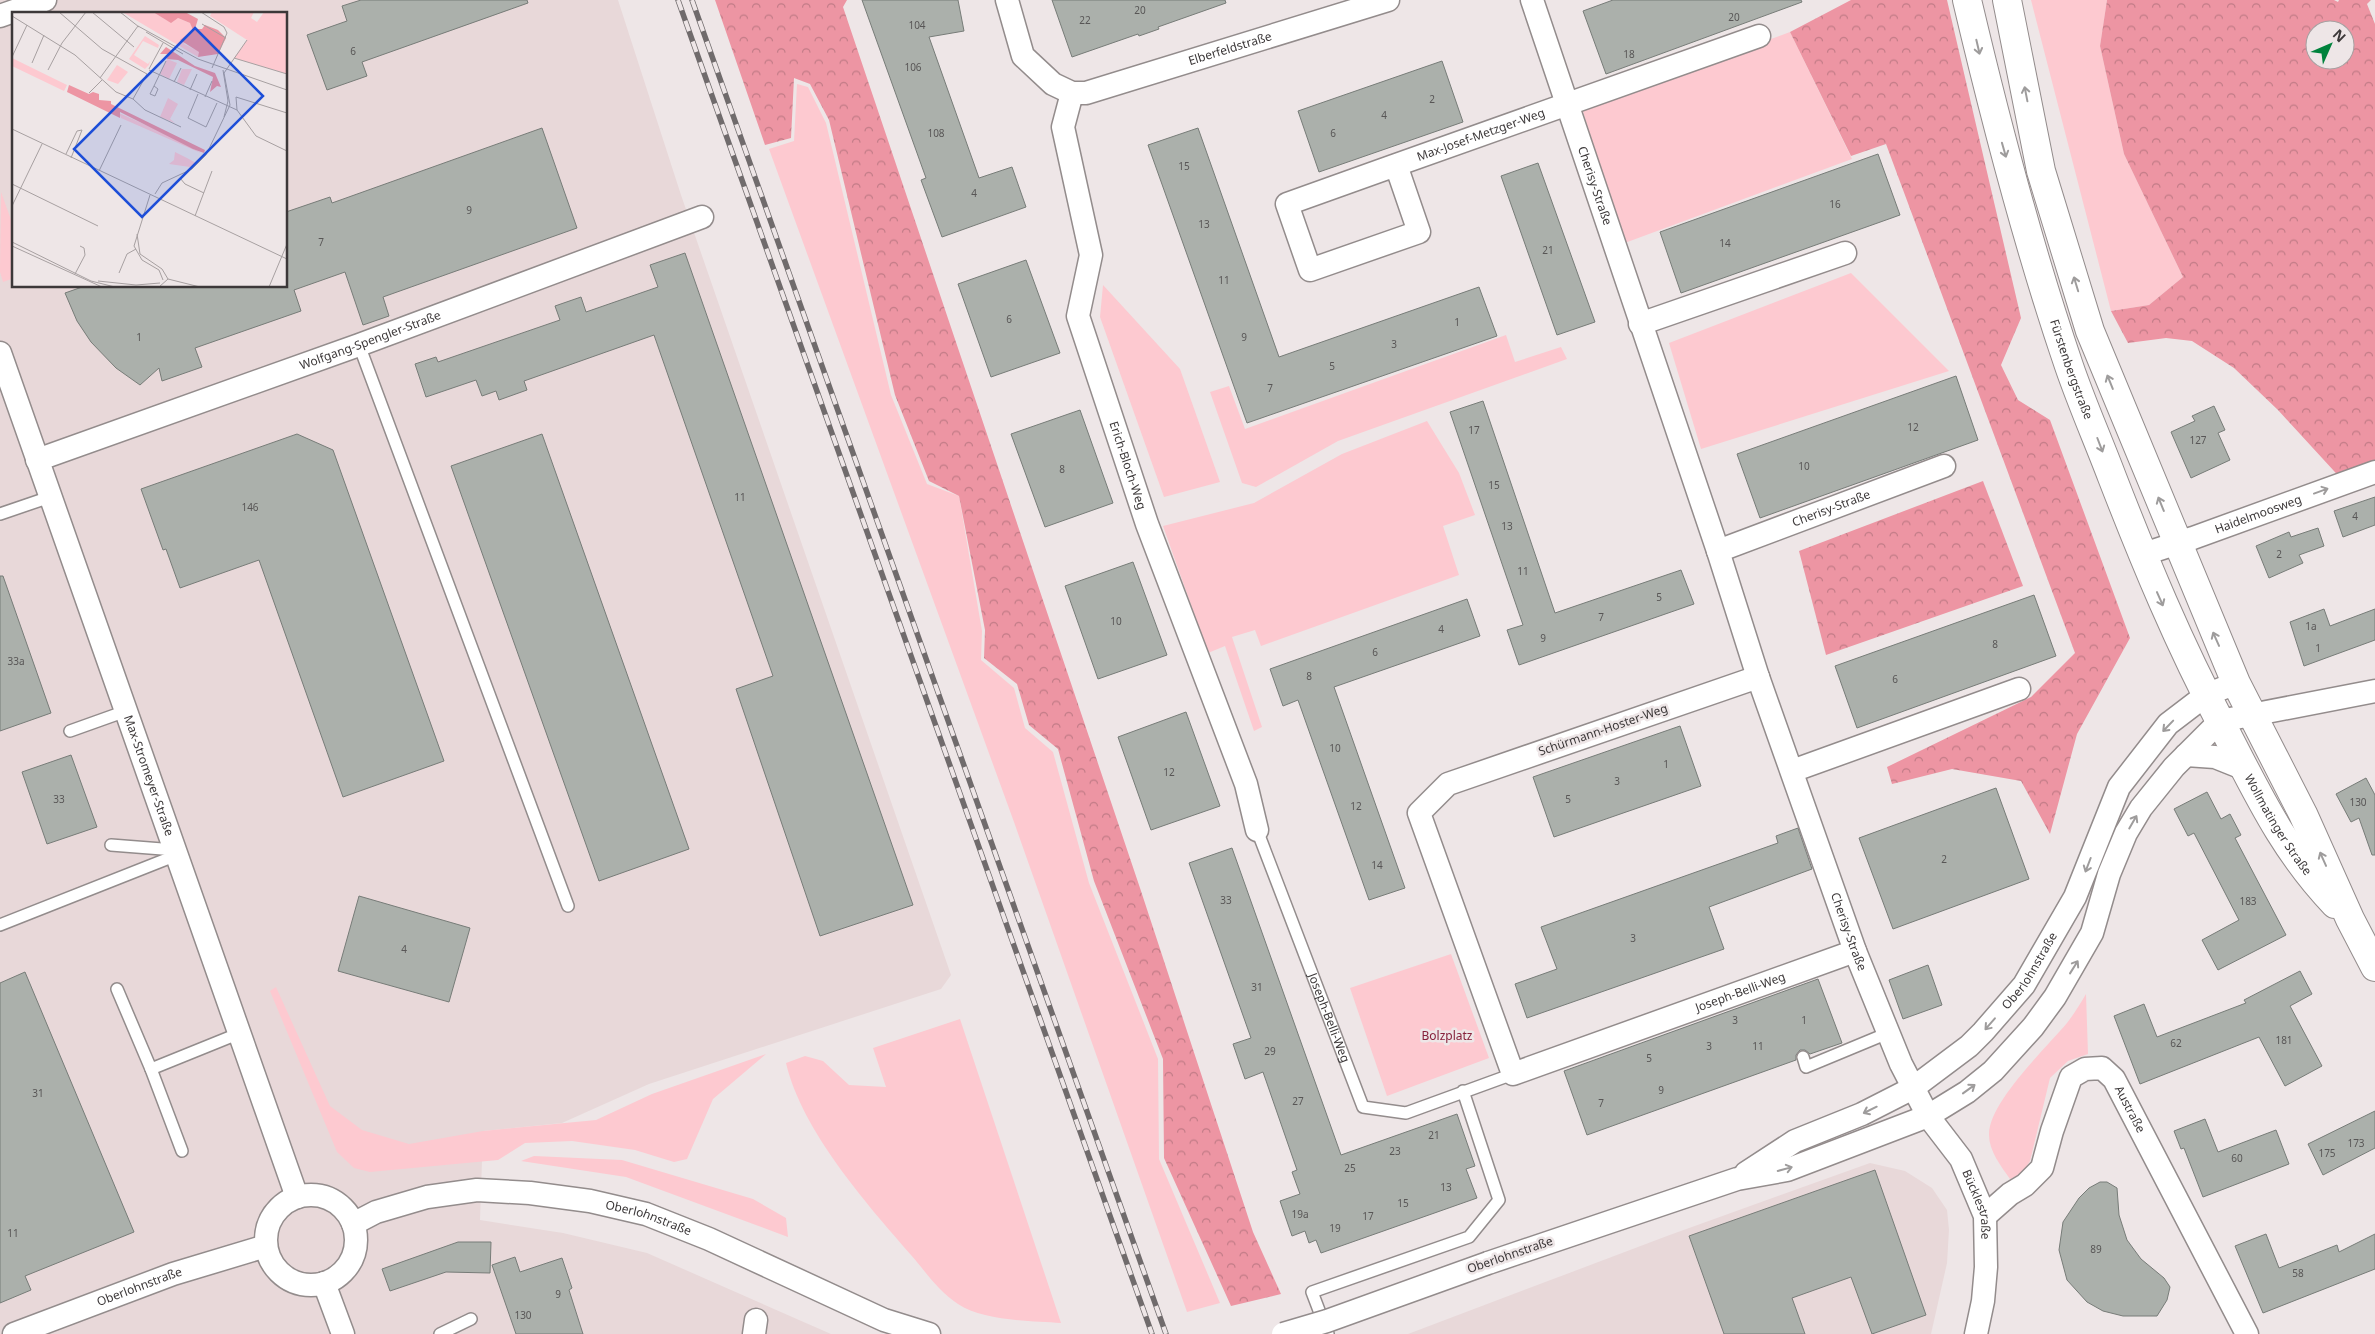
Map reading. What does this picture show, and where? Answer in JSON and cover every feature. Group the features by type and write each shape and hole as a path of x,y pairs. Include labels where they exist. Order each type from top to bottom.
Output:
{"main road":[{"name":"Fürstenbergstraße","path":"1967,0 1991,104 2034,254 2070,367 2141,554 2175,633 2220,721"},
{"path":"2007,0 2041,171 2090,331 2177,544 2251,715"},
{"name":"Wollmatinger Straße","path":"2251,715 2302,814 2350,919 2375,967"},
{"name":"Wollmatinger Straße","path":"2220,721 2276,829 2311,879 2350,919"}],"street":[{"path":"0,16 45,0"},
{"path":"1007,0 1023,56 1053,84 1072,93"},
{"name":"Elberfeldstraße","path":"1072,93 1086,94 1388,0"},
{"name":"Cherisy-Straße","path":"1532,0 1718,551 1758,677 1855,951 1913,1088"},
{"path":"1566,105 1759,36"},
{"name":"Erich-Bloch-Weg","path":"1072,93 1063,127 1091,255 1078,316 1147,524 1246,784 1257,830"},
{"name":"Max-Josef-Metzger-Weg","path":"1396,165 1419,232 1310,270 1287,204 1396,165 1566,105"},
{"name":"Wolfgang-Spengler-Straße","path":"37,460 359,346 702,217"},
{"path":"1640,324 1845,253"},
{"name":"Max-Stromeyer-Straße","path":"0,353 297,1197"},
{"name":"Cherisy-Straße","path":"1718,551 1944,466"},
{"name":"Haidelmoosweg","path":"2141,554 2177,544 2375,472"},
{"name":"Schürmann-Hoster-Weg","path":"1513,1074 1419,813 1448,784 1758,677"},
{"name":"Oberlohnstraße","path":"1737,1179 1795,1141 1862,1114 1913,1088 1969,1046 2024,985 2076,896 2119,787 2168,724 2206,695 2236,683"},
{"path":"1792,771 2019,689"},
{"path":"2220,721 2375,691"},
{"name":"Oberlohnstraße","path":"1283,1334 1327,1321 1488,1262 1737,1179 1787,1170 1928,1116 1966,1092 1993,1071 2033,1027 2055,997 2092,933 2109,874 2126,833 2141,808 2186,755 2220,721"},
{"path":"2186,755 2215,757 2245,769"},
{"name":"Joseph-Belli-Weg","path":"1513,1074 1855,951"},
{"name":"Austraße","path":"1985,1216 2010,1194 2025,1185 2042,1168 2052,1131 2071,1077 2085,1069 2102,1068 2114,1079 2248,1334"},
{"name":"Bücklestraße","path":"1913,1088 1928,1116 1960,1159 1985,1216 1986,1267 1983,1301 1976,1334"},
{"name":"Oberlohnstraße","path":"353,1224 376,1212 427,1197 477,1190 530,1193 590,1201 646,1214 756,1260 884,1320 929,1334"},
{"path":"315,1195 331,1200 344,1210 353,1224 355,1248 351,1260 335,1278 324,1283 311,1285 298,1283 286,1278 276,1269 266,1246 266,1233 274,1216 287,1202 297,1197 315,1195"},
{"name":"Oberlohnstraße","path":"14,1334 173,1274 266,1246"},
{"path":"324,1283 343,1334"}],"lane":[{"path":"359,346 568,906"},
{"path":"0,514 50,497"},
{"path":"70,731 126,711"},
{"name":"Joseph-Belli-Weg","path":"1257,830 1363,1107 1406,1113 1513,1074"},
{"path":"111,846 176,852"},
{"path":"0,925 176,852"},
{"path":"118,989 182,1151"},
{"path":"1803,1057 1806,1067 1888,1032"},
{"path":"151,1069 240,1033"},
{"path":"1328,1334 1312,1292 1469,1236 1499,1200 1463,1091"},
{"path":"440,1334 471,1319"}],"shaded area":[{"path":"0,0 618,0 681,195 951,975 941,989 649,1084 562,1123 483,1131 480,1220 563,1233 647,1253 831,1334 0,1334"},
{"path":"1870,1163 1905,1171 1932,1188 1947,1210 1949,1230 1947,1263 1931,1334 1408,1334 1667,1236"}],"green space":[{"path":"715,0 847,0 843,7 1140,888 1253,1232 1281,1294 1231,1306 1164,1158 1163,1059 1094,881 1058,749 1029,725 1017,684 984,658 985,630 959,496 929,481 895,395 829,120 810,84 794,78 791,138 765,145"},
{"path":"1851,0 1947,0 2021,318 2001,365 2018,400 2050,420 2130,638 2077,734 2050,834 2021,781 1952,769 1892,784 1887,767 2031,697 2075,653 1886,144 1851,156 1790,32"},
{"path":"2031,0 2107,0 2100,46 2124,154 2183,277 2149,305 2111,311"},
{"path":"2107,0 2334,0 2338,2 2339,0 2371,0 2367,4 2375,24 2375,472 2345,483 2278,410 2234,368 2192,341 2166,338 2128,343 2111,311 2149,305 2183,277 2124,154 2100,46"},
{"path":"1790,32 1852,159 1622,244 1582,108"},
{"path":"797,84 808,87 826,123 891,395 927,484 959,496 982,631 981,660 1014,688 1025,728 1053,752 1089,883 1158,1059 1159,1159 1220,1303 1187,1312 1014,822 769,149 794,141"},
{"path":"1,192 12,222 12,279 3,282 0,272"},
{"path":"1851,273 1949,371 1701,449 1669,343"},
{"path":"1103,285 1180,369 1220,482 1164,497 1100,317"},
{"path":"1506,335 1515,362 1561,347 1567,359 1338,441 1256,487 1242,483 1210,392 1229,386 1245,429"},
{"path":"1427,421 1459,473 1475,515 1443,526 1459,575 1261,646 1255,630 1232,637 1262,727 1254,731 1225,646 1208,653 1163,526 1254,503 1342,454"},
{"path":"1983,481 2023,586 1826,655 1799,551"},
{"name":"Bolzplatz","path":"1451,954 1489,1058 1387,1096 1350,988"},
{"path":"276,987 330,1106 362,1130 409,1144 483,1131 596,1120 652,1094 766,1054 713,1099 687,1159 674,1162 635,1150 572,1141 525,1143 498,1160 370,1172 354,1168 337,1152 270,991"},
{"path":"2086,994 2088,1054 2068,1061 2050,1078 2030,1161 2022,1174 2010,1179 1991,1147 1989,1135 1991,1122 2008,1092 2075,1013"},
{"path":"960,1019 1061,1323 1022,1321 980,1314 968,1310 945,1294 875,1213 838,1165 821,1140 794,1089 786,1063 805,1056 823,1061 849,1085 886,1087 873,1048"},
{"path":"534,1156 622,1160 753,1199 786,1218 788,1237 626,1177 521,1161"}],"building":[{"path":"361,0 527,0 528,3 362,62 367,76 327,90 307,35 347,21 342,6"},
{"path":"862,0 958,0 964,31 929,37 979,178 1012,167 1026,207 942,237 921,180 926,178"},
{"path":"1052,0 1225,0 1226,3 1158,27 1159,29 1139,36 1138,34 1072,57"},
{"path":"1613,0 1801,0 1802,2 1606,74 1583,11"},
{"path":"1442,61 1463,122 1319,172 1298,111"},
{"path":"542,128 577,228 383,297 389,316 363,325 345,272 294,290 301,311 195,348 202,367 162,381 159,368 140,385 116,368 91,342 77,321 65,293 79,288 288,288 288,211 330,197 332,203"},
{"path":"1198,128 1279,357 1479,287 1497,336 1247,423 1148,145"},
{"path":"1878,154 1900,215 1681,293 1660,232"},
{"path":"1538,163 1595,322 1557,335 1501,176"},
{"path":"685,253 913,905 820,936 736,689 773,676 654,335 524,381 527,390 499,400 496,391 482,396 476,380 426,397 415,364 436,357 438,362 560,320 555,306 581,297 586,312 658,287 650,265"},
{"path":"1026,260 1060,353 991,377 958,284"},
{"path":"1956,376 1978,440 1760,518 1737,454"},
{"path":"1483,401 1555,613 1681,570 1694,604 1519,665 1507,630 1523,625 1450,412"},
{"path":"2214,406 2225,430 2218,433 2230,460 2191,478 2171,432 2195,421 2192,416"},
{"path":"1080,410 1113,503 1045,527 1011,434"},
{"path":"297,434 333,450 444,761 343,797 259,560 180,588 166,549 163,550 141,489"},
{"path":"542,434 689,849 599,881 451,466"},
{"path":"2375,497 2375,525 2343,537 2334,511"},
{"path":"2318,528 2324,546 2299,555 2303,563 2269,578 2256,546 2289,532 2291,537"},
{"path":"1133,562 1167,655 1098,679 1065,586"},
{"path":"0,576 3,576 51,713 0,731"},
{"path":"2034,595 2056,656 1857,728 1835,666"},
{"path":"1467,599 1480,636 1334,687 1405,888 1369,900 1298,700 1283,706 1270,669"},
{"path":"2324,609 2330,626 2375,609 2375,640 2304,666 2290,622"},
{"path":"1186,712 1220,806 1151,830 1118,737"},
{"path":"1680,726 1701,786 1554,837 1533,777"},
{"path":"71,755 97,827 47,844 22,772"},
{"path":"2366,778 2375,795 2375,855 2372,855 2359,818 2351,822 2336,794"},
{"path":"1996,788 2029,879 1893,929 1859,838"},
{"path":"2207,792 2221,819 2230,814 2241,835 2235,838 2286,935 2218,970 2202,940 2239,920 2194,833 2188,836 2174,809"},
{"path":"1798,828 1812,869 1709,907 1724,949 1527,1018 1515,984 1557,969 1541,927 1778,843 1776,836"},
{"path":"1232,848 1341,1155 1457,1114 1475,1166 1466,1169 1477,1198 1321,1253 1316,1240 1309,1243 1305,1231 1292,1236 1280,1201 1300,1194 1292,1172 1297,1170 1263,1072 1245,1079 1233,1044 1251,1038 1189,863"},
{"path":"359,896 470,928 449,1002 338,971"},
{"path":"1928,965 1942,1005 1903,1019 1889,980"},
{"path":"2300,971 2312,994 2290,1006 2322,1066 2285,1086 2259,1037 2140,1084 2114,1016 2144,1004 2157,1037 2246,1003 2244,1000"},
{"path":"25,972 134,1232 25,1276 31,1290 0,1303 0,983"},
{"path":"1818,979 1842,1043 1810,1054 1805,1050 1800,1050 1796,1055 1796,1060 1587,1135 1564,1071"},
{"path":"2375,1111 2375,1148 2323,1175 2308,1144"},
{"path":"2205,1119 2218,1152 2276,1130 2289,1164 2203,1197 2184,1148 2181,1149 2174,1131"},
{"path":"1875,1170 1926,1315 1872,1334 1851,1277 1792,1298 1805,1334 1724,1334 1689,1236"},
{"path":"2100,1182 2107,1182 2117,1188 2119,1215 2127,1240 2141,1259 2164,1278 2170,1287 2167,1300 2157,1316 2123,1316 2103,1311 2087,1302 2067,1280 2059,1250 2063,1222 2079,1198 2089,1188"},
{"path":"2266,1234 2279,1268 2337,1245 2339,1252 2375,1234 2375,1269 2263,1313 2235,1246"},
{"path":"458,1242 491,1242 490,1273 446,1272 390,1291 382,1269"},
{"path":"515,1257 520,1272 562,1258 572,1288 569,1290 583,1334 516,1334 492,1265"}],"railway":[{"path":"678,0 1152,1334"},
{"path":"692,0 1166,1334"}]}
